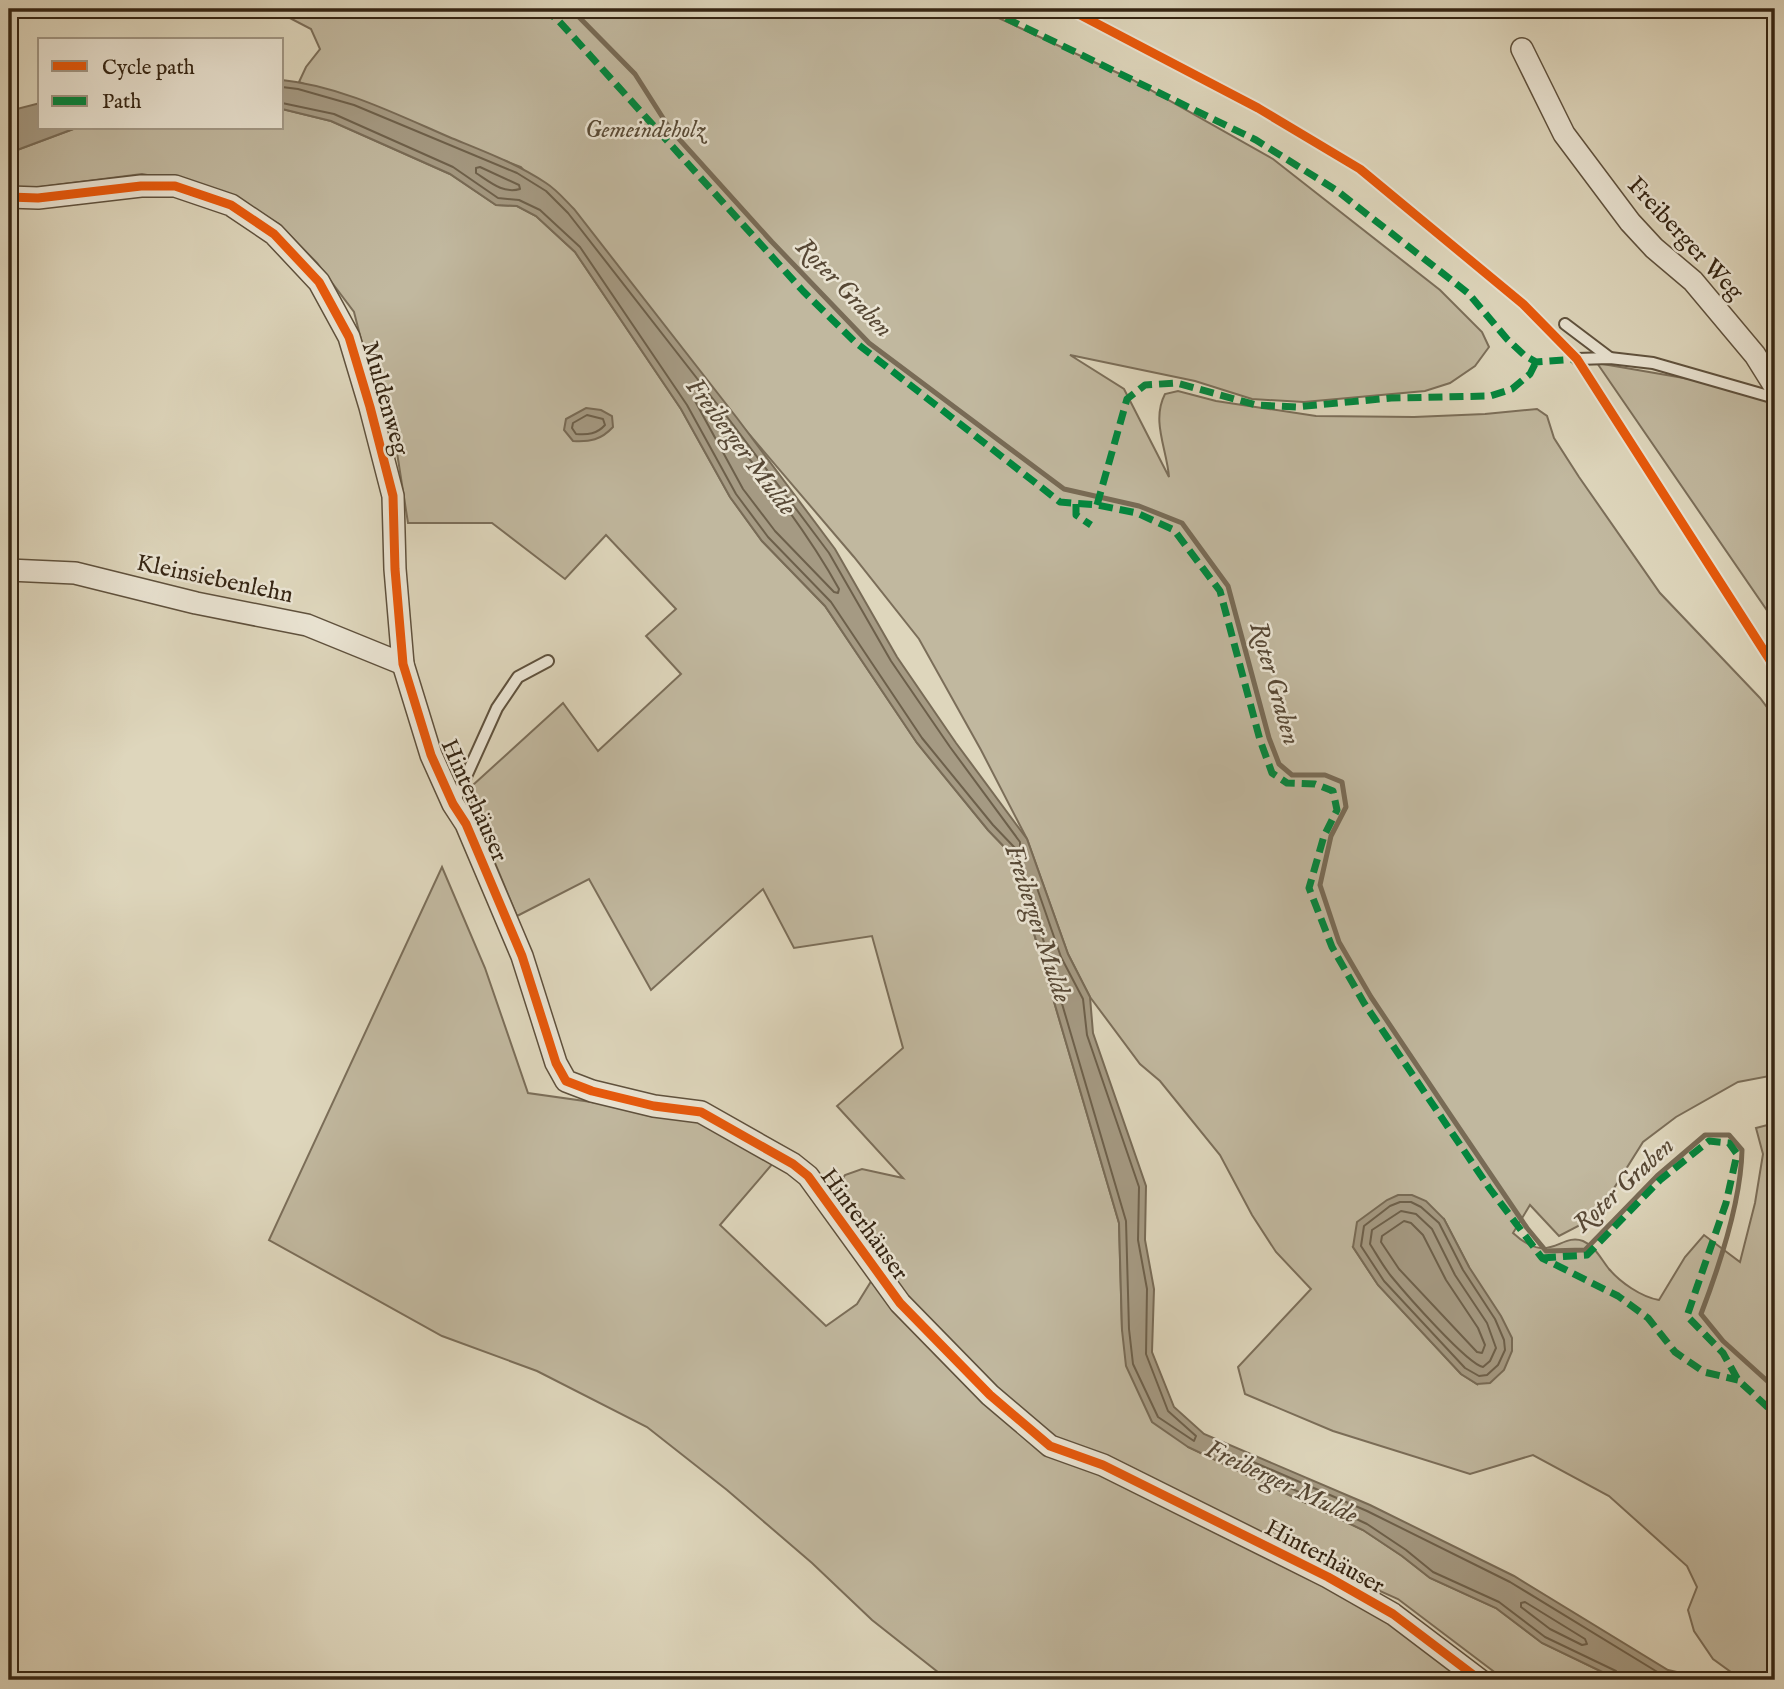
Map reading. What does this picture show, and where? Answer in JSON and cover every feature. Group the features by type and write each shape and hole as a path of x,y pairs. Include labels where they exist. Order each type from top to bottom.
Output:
{"street":[{"name":"Freiberger Weg","path":"1522,49 1564,134 1654,248 1700,290 1755,355 1775,387"},
{"name":"Muldenweg","path":"9,197 38,198 141,186 175,186 230,205 252,219 274,234 319,282 349,337 393,496 395,569 403,664"},
{"name":"Kleinsiebenlehn","path":"9,570 75,573 196,603 307,625 403,664"},
{"name":"Hinterhäuser","path":"403,664 430,754 453,804 466,824 522,956 556,1063 566,1081 592,1091 654,1106 701,1112 793,1164 808,1176 900,1303 990,1395 1050,1446 1103,1465 1328,1577 1393,1614 1480,1680"}],"lane":[{"path":"1566,324 1610,358"},
{"path":"1577,359 1610,358 1653,363 1775,398"},
{"path":"453,804 497,708 518,677 548,661"}],"green space":[{"name":"Gemeindeholz","path":"261,9 979,9 1131,79 1273,159 1440,290 1482,332 1489,347 1475,366 1450,383 1425,391 1304,402 1252,399 1195,381 1070,355 1124,389 1169,477 1159,414 1165,394 1178,391 1216,401 1316,416 1414,417 1537,409 1547,416 1554,438 1660,593 1760,698 1775,718 1775,1075 1738,1082 1676,1117 1643,1142 1599,1212 1586,1222 1559,1236 1530,1205 1513,1233 1536,1247 1545,1248 1575,1239 1583,1241 1594,1249 1625,1284 1645,1296 1659,1300 1685,1257 1704,1235 1740,1262 1755,1203 1763,1154 1756,1128 1775,1123 1775,1680 1742,1680 1713,1659 1694,1631 1688,1610 1697,1587 1687,1566 1609,1496 1533,1455 1470,1474 1333,1431 1245,1394 1238,1367 1311,1289 1276,1252 1252,1215 1220,1155 1160,1081 1140,1064 1090,997 1068,954 1027,839 919,639 854,557 521,167 299,82 306,67 320,49 311,29 286,16","holes":["1444,1219 1469,1267 1477,1384 1461,1374 1378,1285 1353,1247"]},
{"path":"284,109 331,121 450,174 496,205 517,206 536,216 575,252 681,409 730,497 762,541 825,606 917,743 988,830 1014,857 1119,1223 1122,1330 1188,1447 1363,1530 1430,1578 1496,1608 1542,1643 1619,1680 1505,1680 1398,1599 1329,1568 1480,1680 948,1680 872,1620 812,1563 727,1490 647,1427 537,1371 442,1336 269,1240 442,867 485,968 528,1093 691,1116 774,1162 720,1225 826,1326 857,1304 875,1275 843,1234 836,1190 845,1175 862,1169 903,1178 837,1106 903,1048 872,936 794,948 763,889 651,990 589,879 517,916 471,805 473,785 563,703 598,751 681,674 646,636 676,609 606,535 565,579 492,523 408,523 393,427 378,406 354,312 317,263 279,224 241,202 185,182 142,174 9,191 9,153 71,130 284,130"},
{"path":"1597,363 1701,381 1775,400 1775,622"}],"water":[{"name":"Freiberger Mulde","path":"284,80 325,88 388,110 511,163 554,189 574,209 835,549 897,657 1027,839 1068,954 1090,997 1093,1033 1146,1186 1145,1240 1154,1289 1152,1352 1174,1407 1204,1434 1370,1505 1514,1576 1668,1670 1712,1680 1619,1680 1542,1643 1496,1608 1430,1578 1363,1530 1188,1447 1152,1422 1126,1366 1122,1330 1119,1223 1014,857 988,830 917,743 825,606 762,541 730,497 681,409 575,252 536,216 517,206 496,205 450,174 331,121 284,109"},
{"path":"38,104 38,130 71,130 9,153 9,111"},
{"path":"586,408 601,410 612,416 613,427 595,439 573,441 564,430 566,419"},
{"path":"1398,1195 1412,1195 1426,1201 1444,1219 1469,1267 1512,1338 1512,1351 1504,1370 1490,1383 1477,1384 1461,1374 1378,1285 1353,1247 1357,1222"}],"waterway":[{"name":"Roter Graben","path":"571,9 635,74 670,129 772,242 869,343 1064,489 1139,506 1182,523 1228,586 1269,738 1279,764 1292,775 1325,775 1342,782 1346,807 1331,836 1320,885 1339,942 1371,997 1527,1228 1546,1251 1585,1250 1657,1176 1705,1135 1729,1135 1742,1150 1738,1190 1722,1255 1701,1314 1723,1341 1775,1388"}],"marked path":[{"path":"543,9 558,20 803,291 855,342 1060,502 1097,505 1137,513 1174,530 1220,591 1260,740 1272,773 1287,783 1315,784 1333,791 1337,810 1324,836 1309,888 1332,947 1364,1003 1490,1189 1542,1258 1618,1296 1648,1318 1675,1352 1704,1372 1738,1380"},
{"path":"987,9 1256,140 1336,190 1468,293 1524,355 1536,362 1577,359"},
{"path":"1097,505 1127,399 1145,385 1177,383 1256,405 1296,407 1391,398 1490,396 1512,389 1530,374 1536,362"},
{"path":"1076,504 1076,515 1091,525"},
{"path":"1542,1258 1587,1255 1660,1180 1709,1141 1729,1143 1737,1154 1726,1203 1687,1316 1723,1353 1738,1380 1775,1414"}],"cycle path":[{"path":"1069,9 1258,108 1360,169 1523,304 1577,359 1775,668"},
{"path":"9,197 38,198 141,186 175,186 231,205 274,234 319,282 349,337 393,496 395,569 403,664 431,755 453,804 466,824 522,956 556,1063 566,1081 592,1091 654,1106 701,1112 793,1164 808,1176 900,1303 990,1395 1050,1446 1103,1465 1328,1577 1393,1614 1480,1680"}]}
